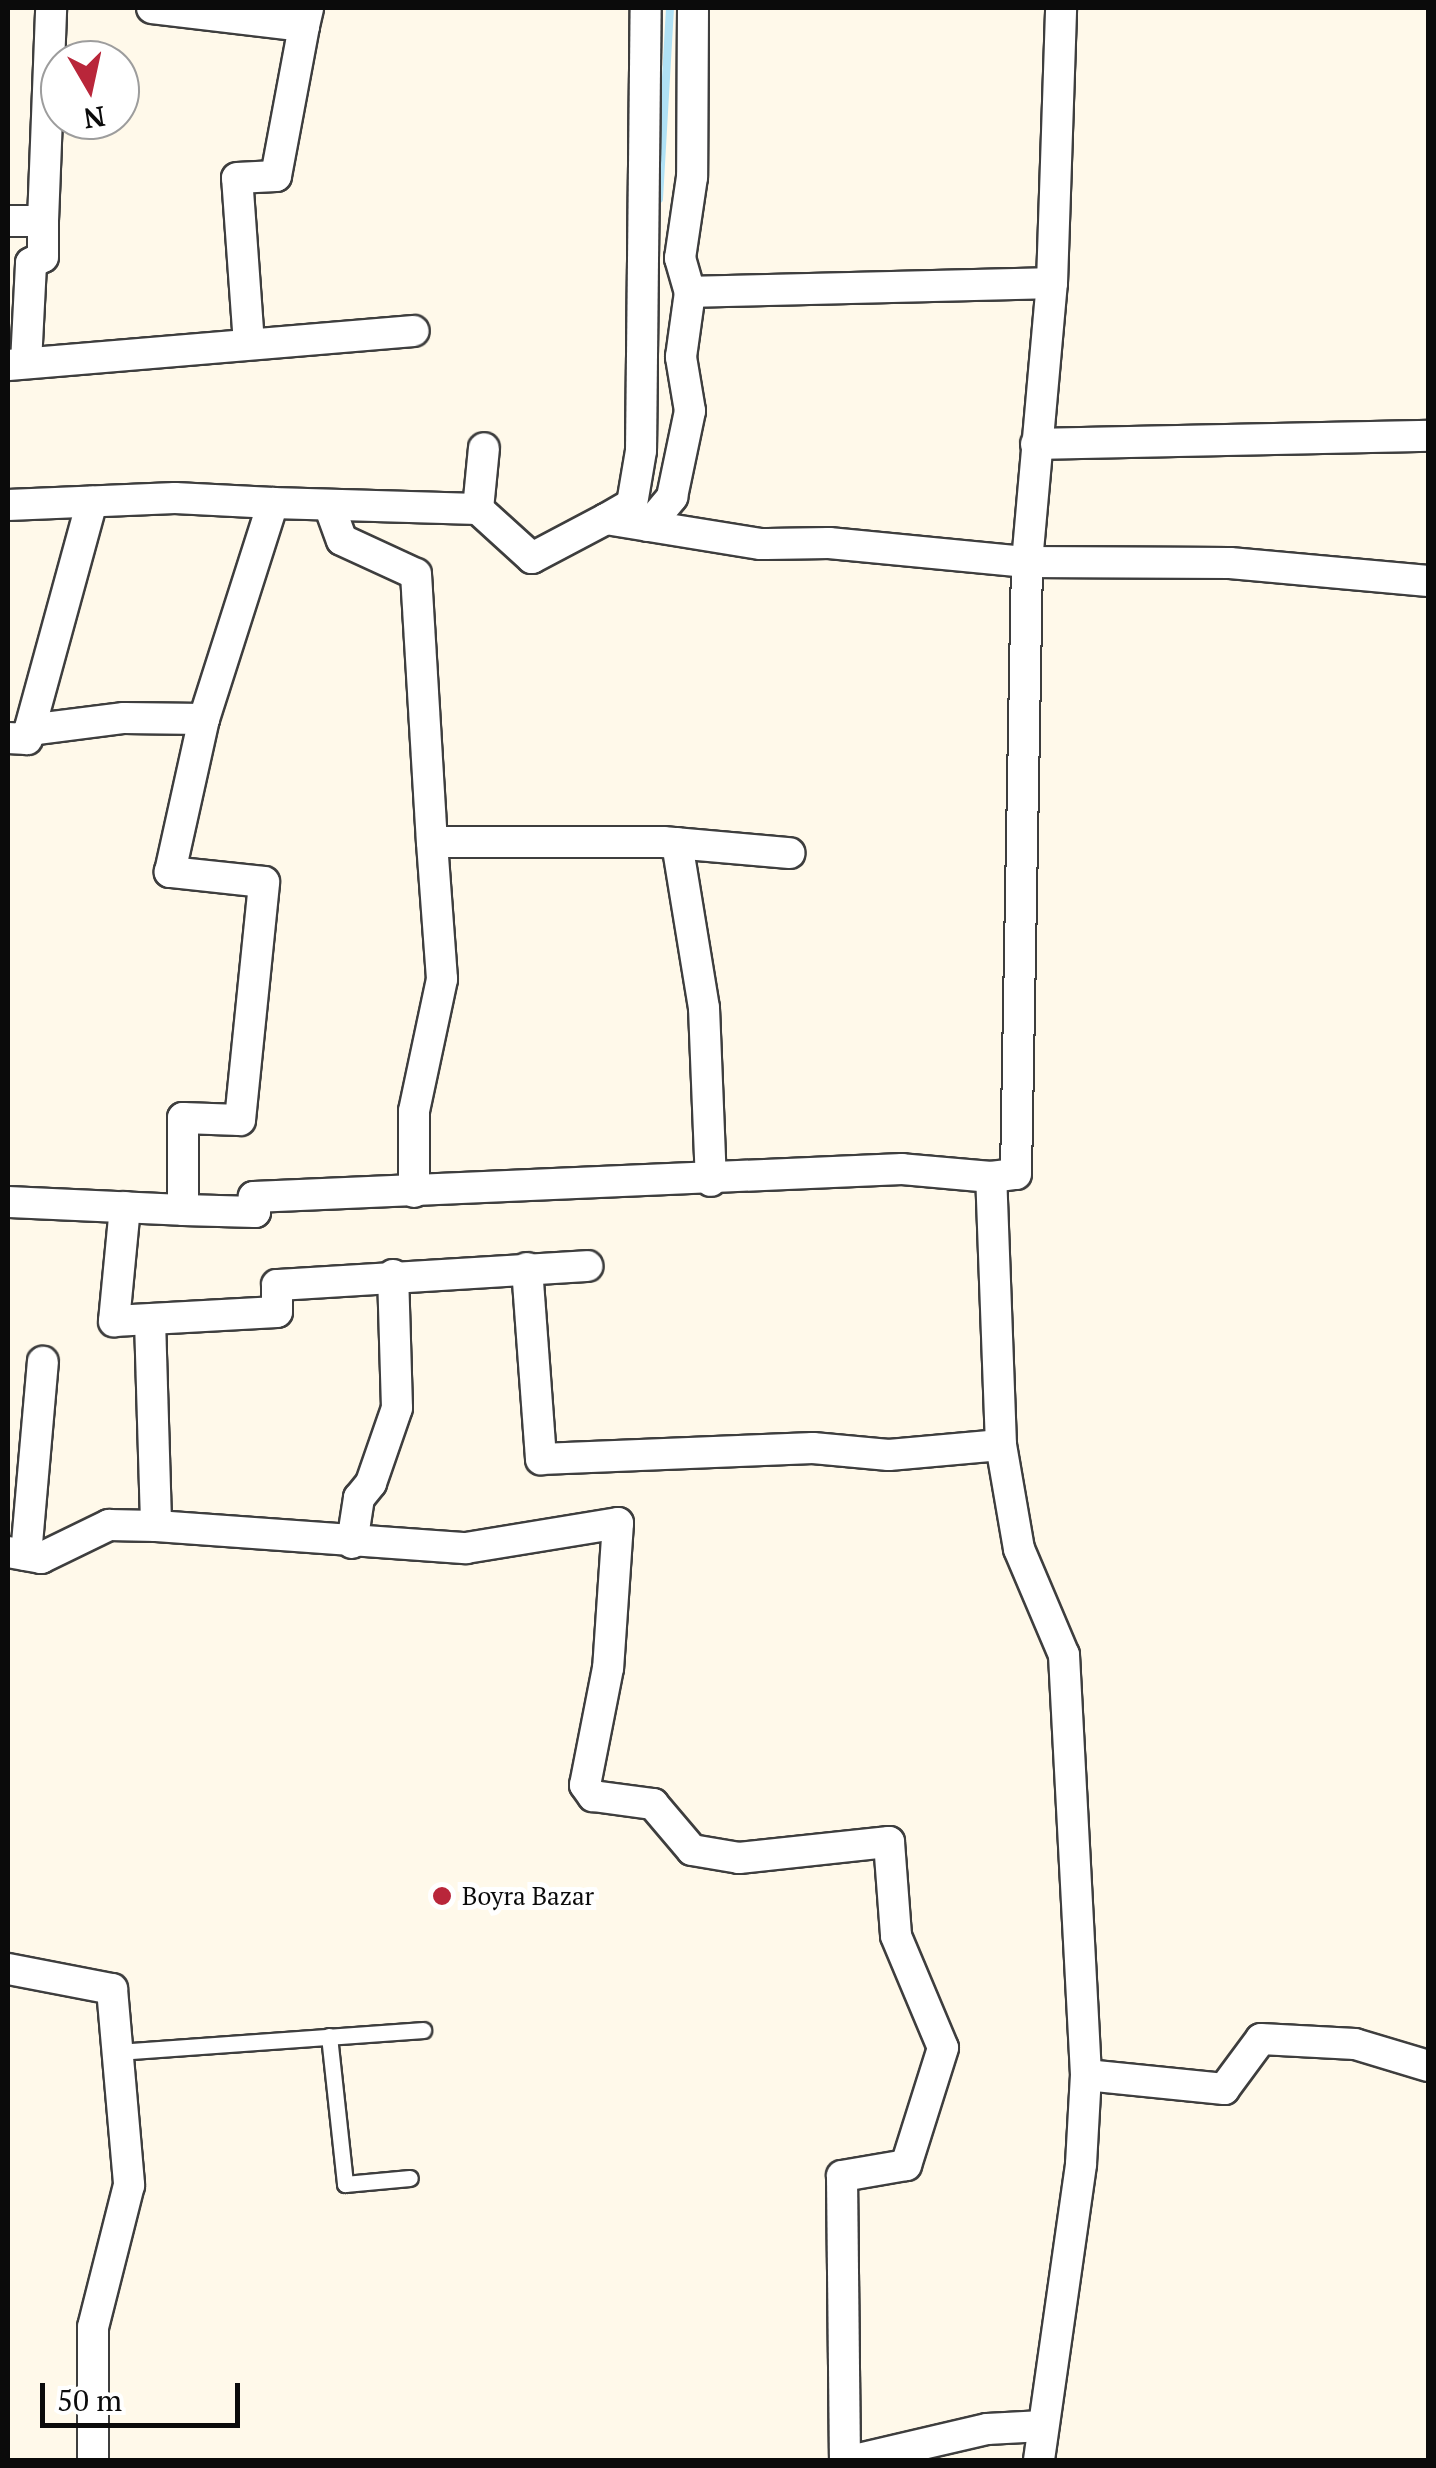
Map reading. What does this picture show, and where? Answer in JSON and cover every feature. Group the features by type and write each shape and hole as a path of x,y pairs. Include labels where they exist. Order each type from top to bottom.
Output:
{"street":[{"path":"51,8 43,257 31,263 18,297 17,364 414,331"},
{"path":"152,8 306,16 276,176 237,178 249,344"},
{"path":"8,505 92,502 478,509 532,558 632,504 642,451 646,8"},
{"path":"648,526 672,497 690,411 680,357 690,292 680,258 692,177 693,8"},
{"path":"8,1202 255,1212 254,1197 710,1181 902,1169 991,1176 1016,1174 1028,562 1052,283 1061,8"},
{"path":"8,221 43,221"},
{"path":"690,292 1052,283"},
{"path":"1036,444 1428,436"},
{"path":"478,509 484,448"},
{"path":"92,502 18,734 124,718 204,718"},
{"path":"183,1210 183,1118 240,1120 264,882 170,872 204,718 272,504"},
{"path":"328,505 342,540 416,574 442,978 414,1111 414,1192"},
{"path":"606,519 761,544 829,543 1028,562 1230,563 1428,581"},
{"path":"432,842 677,843 790,854"},
{"path":"677,843 704,1008 710,1181"},
{"path":"991,1176 1002,1446 1019,1548 1064,1655 1086,2076 1081,2164 1039,2460"},
{"path":"125,1207 114,1322 277,1312 276,1285 393,1274 587,1266"},
{"path":"527,1268 541,1459 813,1448 889,1455 1002,1446"},
{"path":"352,1542 359,1498 371,1484 397,1408 393,1274"},
{"path":"150,1320 156,1526"},
{"path":"44,1362 17,1554 41,1558 109,1525 466,1548 618,1523 608,1668 585,1785 592,1796 653,1804 692,1850 739,1858 889,1842 896,1936 943,2048 906,2165 842,2176 848,2322 844,2460"},
{"path":"8,1969 112,1989 129,2185 93,2327 93,2460"},
{"path":"1086,2076 1224,2090 1260,2039 1355,2044 1428,2066"},
{"path":"854,2460 987,2429 1043,2426"}],"lane":[{"path":"118,2052 423,2030"},
{"path":"330,2036 345,2184 410,2178"}],"waterway":[{"path":"659,199 670,8"}],"place":[{"name":"Boyra Bazar","path":"442,1896"}]}
